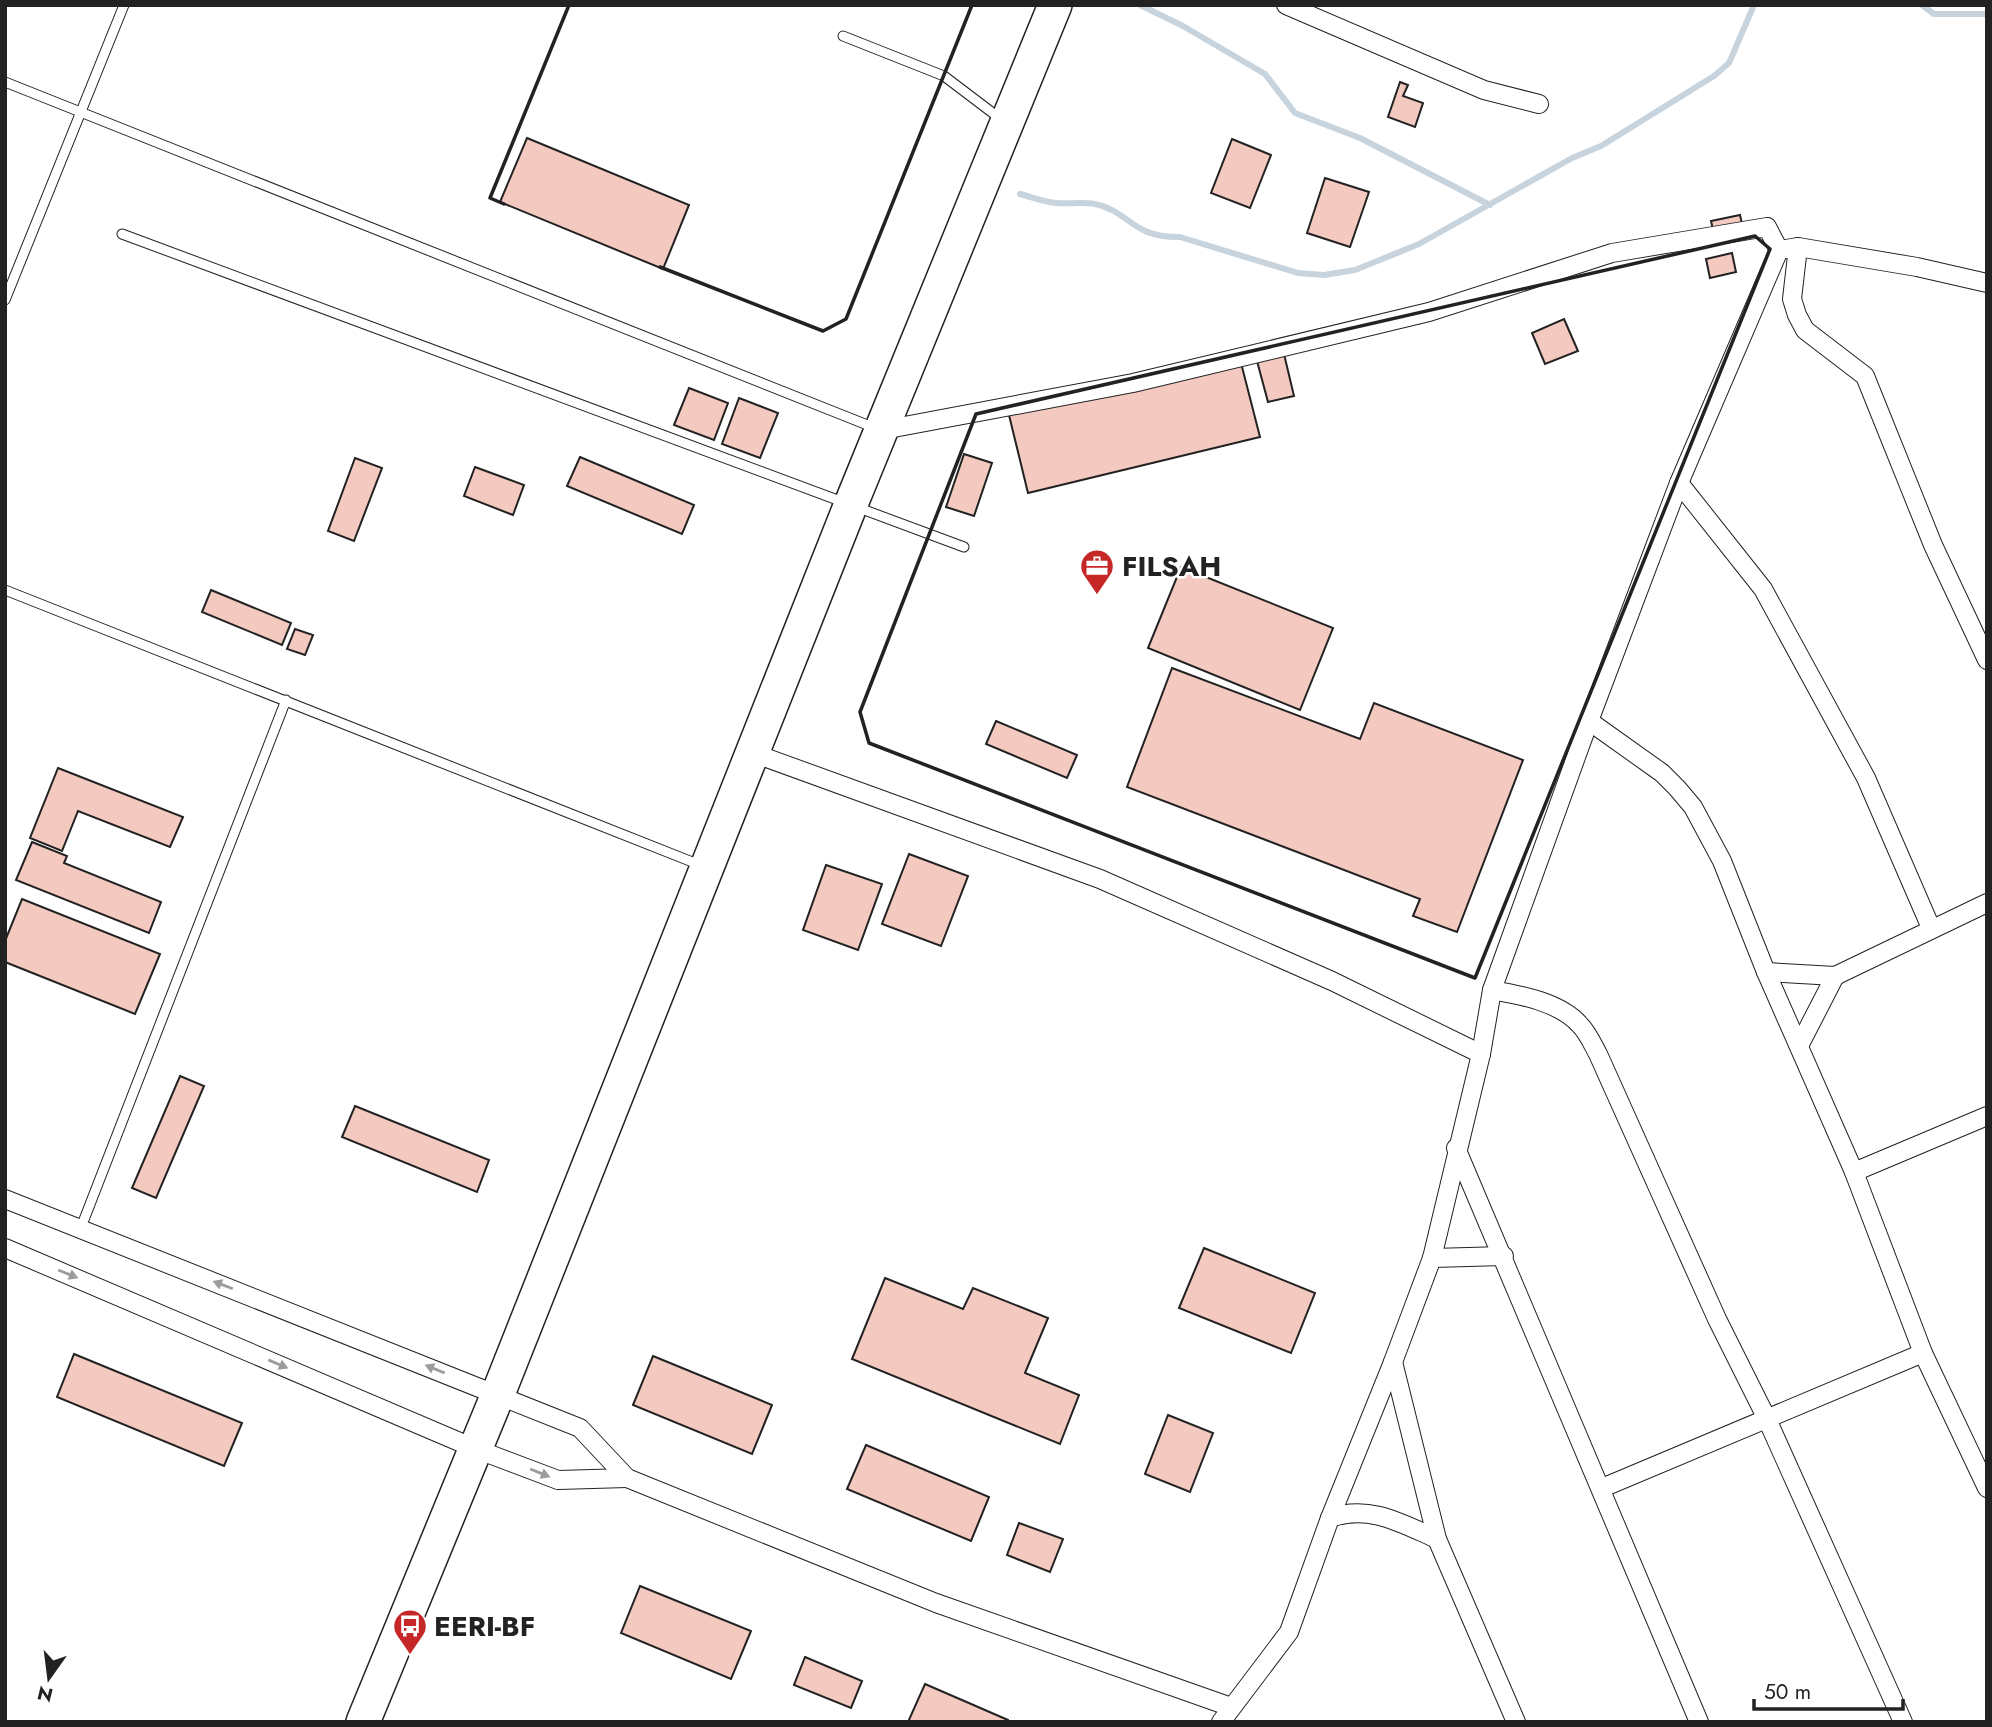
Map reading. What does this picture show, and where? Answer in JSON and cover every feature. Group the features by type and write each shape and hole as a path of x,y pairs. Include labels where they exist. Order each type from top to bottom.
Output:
{"highway":[{"path":"363,1722 476,1449 851,504 1055,5"}],"street":[{"path":"1286,5 1484,90 1539,104"},
{"path":"883,430 1133,383 1429,312 1612,253 1767,227 1779,250"},
{"path":"1779,250 1798,247 1917,267 1987,283"},
{"path":"1798,247 1791,299 1797,315 1805,330 1865,376 1933,544 1987,660"},
{"path":"5,1248 476,1449 558,1480 627,1478 936,1603 1226,1715 1289,1632 1393,1362 1432,1258 1456,1147 1481,1054 1492,990 1679,483 1779,250"},
{"path":"1679,483 1763,589 1866,778 1931,928"},
{"path":"1589,721 1662,773 1693,807 1721,860 1766,972 1854,1172 1923,1353 1987,1488"},
{"path":"753,753 1100,879 1332,981 1481,1054"},
{"path":"1766,972 1835,976 1987,902"},
{"path":"1799,1046 1835,976"},
{"path":"1492,990 1521,995 1580,1024 1604,1065 1711,1307 1766,1417 1903,1722"},
{"path":"1854,1172 1987,1116"},
{"path":"1456,1147 1699,1722"},
{"path":"5,1199 580,1429 627,1478"},
{"path":"1432,1258 1504,1256"},
{"path":"1602,1488 1923,1353"},
{"path":"1393,1362 1437,1539 1516,1722"},
{"path":"1331,1518 1348,1512 1371,1512 1437,1539"}],"lane":[{"path":"5,300 124,5"},
{"path":"843,36 944,76 1007,123"},
{"path":"5,82 883,430"},
{"path":"122,234 964,547"},
{"path":"5,590 706,867"},
{"path":"80,1230 286,701"}],"building":[{"path":"1400,82 1408,85 1403,96 1423,103 1415,127 1388,117"},
{"path":"527,138 689,205 663,269 500,202"},
{"path":"1232,139 1271,155 1250,208 1211,193"},
{"path":"1325,178 1369,192 1350,247 1307,233"},
{"path":"1740,215 1743,228 1714,234 1711,221"},
{"path":"1732,253 1736,272 1710,278 1706,259"},
{"path":"1564,319 1578,351 1545,364 1532,333"},
{"path":"1284,354 1294,396 1268,402 1257,361"},
{"path":"1240,359 1260,437 1028,493 1009,415"},
{"path":"689,388 728,403 714,440 674,425"},
{"path":"739,398 778,413 760,458 722,444"},
{"path":"964,454 992,463 974,516 946,507"},
{"path":"580,457 694,505 682,534 567,486"},
{"path":"355,458 382,468 354,541 328,531"},
{"path":"475,467 524,485 513,515 464,496"},
{"path":"1181,567 1333,628 1300,710 1148,648"},
{"path":"211,590 291,623 282,645 202,612"},
{"path":"295,629 313,635 305,655 287,649"},
{"path":"1172,668 1360,739 1374,703 1523,760 1457,932 1413,916 1420,899 1127,787"},
{"path":"996,721 1077,755 1067,778 986,744"},
{"path":"58,768 183,817 170,847 78,811 62,851 30,838"},
{"path":"32,842 67,856 64,863 161,902 149,933 16,880"},
{"path":"909,854 968,876 941,946 882,924"},
{"path":"826,865 882,884 858,950 803,930"},
{"path":"22,899 160,954 135,1014 5,962 5,941"},
{"path":"180,1076 204,1086 156,1198 132,1188"},
{"path":"355,1106 489,1160 477,1192 342,1137"},
{"path":"1204,1248 1315,1293 1291,1353 1179,1308"},
{"path":"885,1278 963,1309 973,1288 1048,1318 1025,1373 1079,1395 1060,1444 852,1359"},
{"path":"74,1354 242,1423 224,1466 57,1397"},
{"path":"653,1356 772,1405 752,1454 633,1405"},
{"path":"1168,1415 1213,1433 1190,1492 1145,1474"},
{"path":"866,1445 989,1497 971,1541 847,1489"},
{"path":"1019,1523 1063,1539 1050,1572 1007,1555"},
{"path":"640,1586 751,1631 731,1679 621,1633"},
{"path":"805,1657 862,1681 851,1708 794,1685"},
{"path":"925,1684 1008,1720 1008,1722 908,1722"}],"waterway":[{"path":"1140,5 1183,26 1265,74 1295,113 1360,138 1490,205"},
{"path":"1020,194 1052,202 1107,207 1151,233 1180,237 1298,273 1324,275 1355,270 1419,244 1572,158 1601,146 1714,76 1729,63 1754,5"},
{"path":"1922,5 1934,14 1987,14"}],"wall":[{"path":"504,204 490,198 569,5"},
{"path":"660,267 823,331 846,319 972,5"},
{"path":"1755,236 1770,249 1475,978 869,743 860,712 976,414 1755,236"}],"place":[{"name":"FILSAH","path":"1097,596"},
{"name":"EERI-BF","path":"410,1656"}]}
